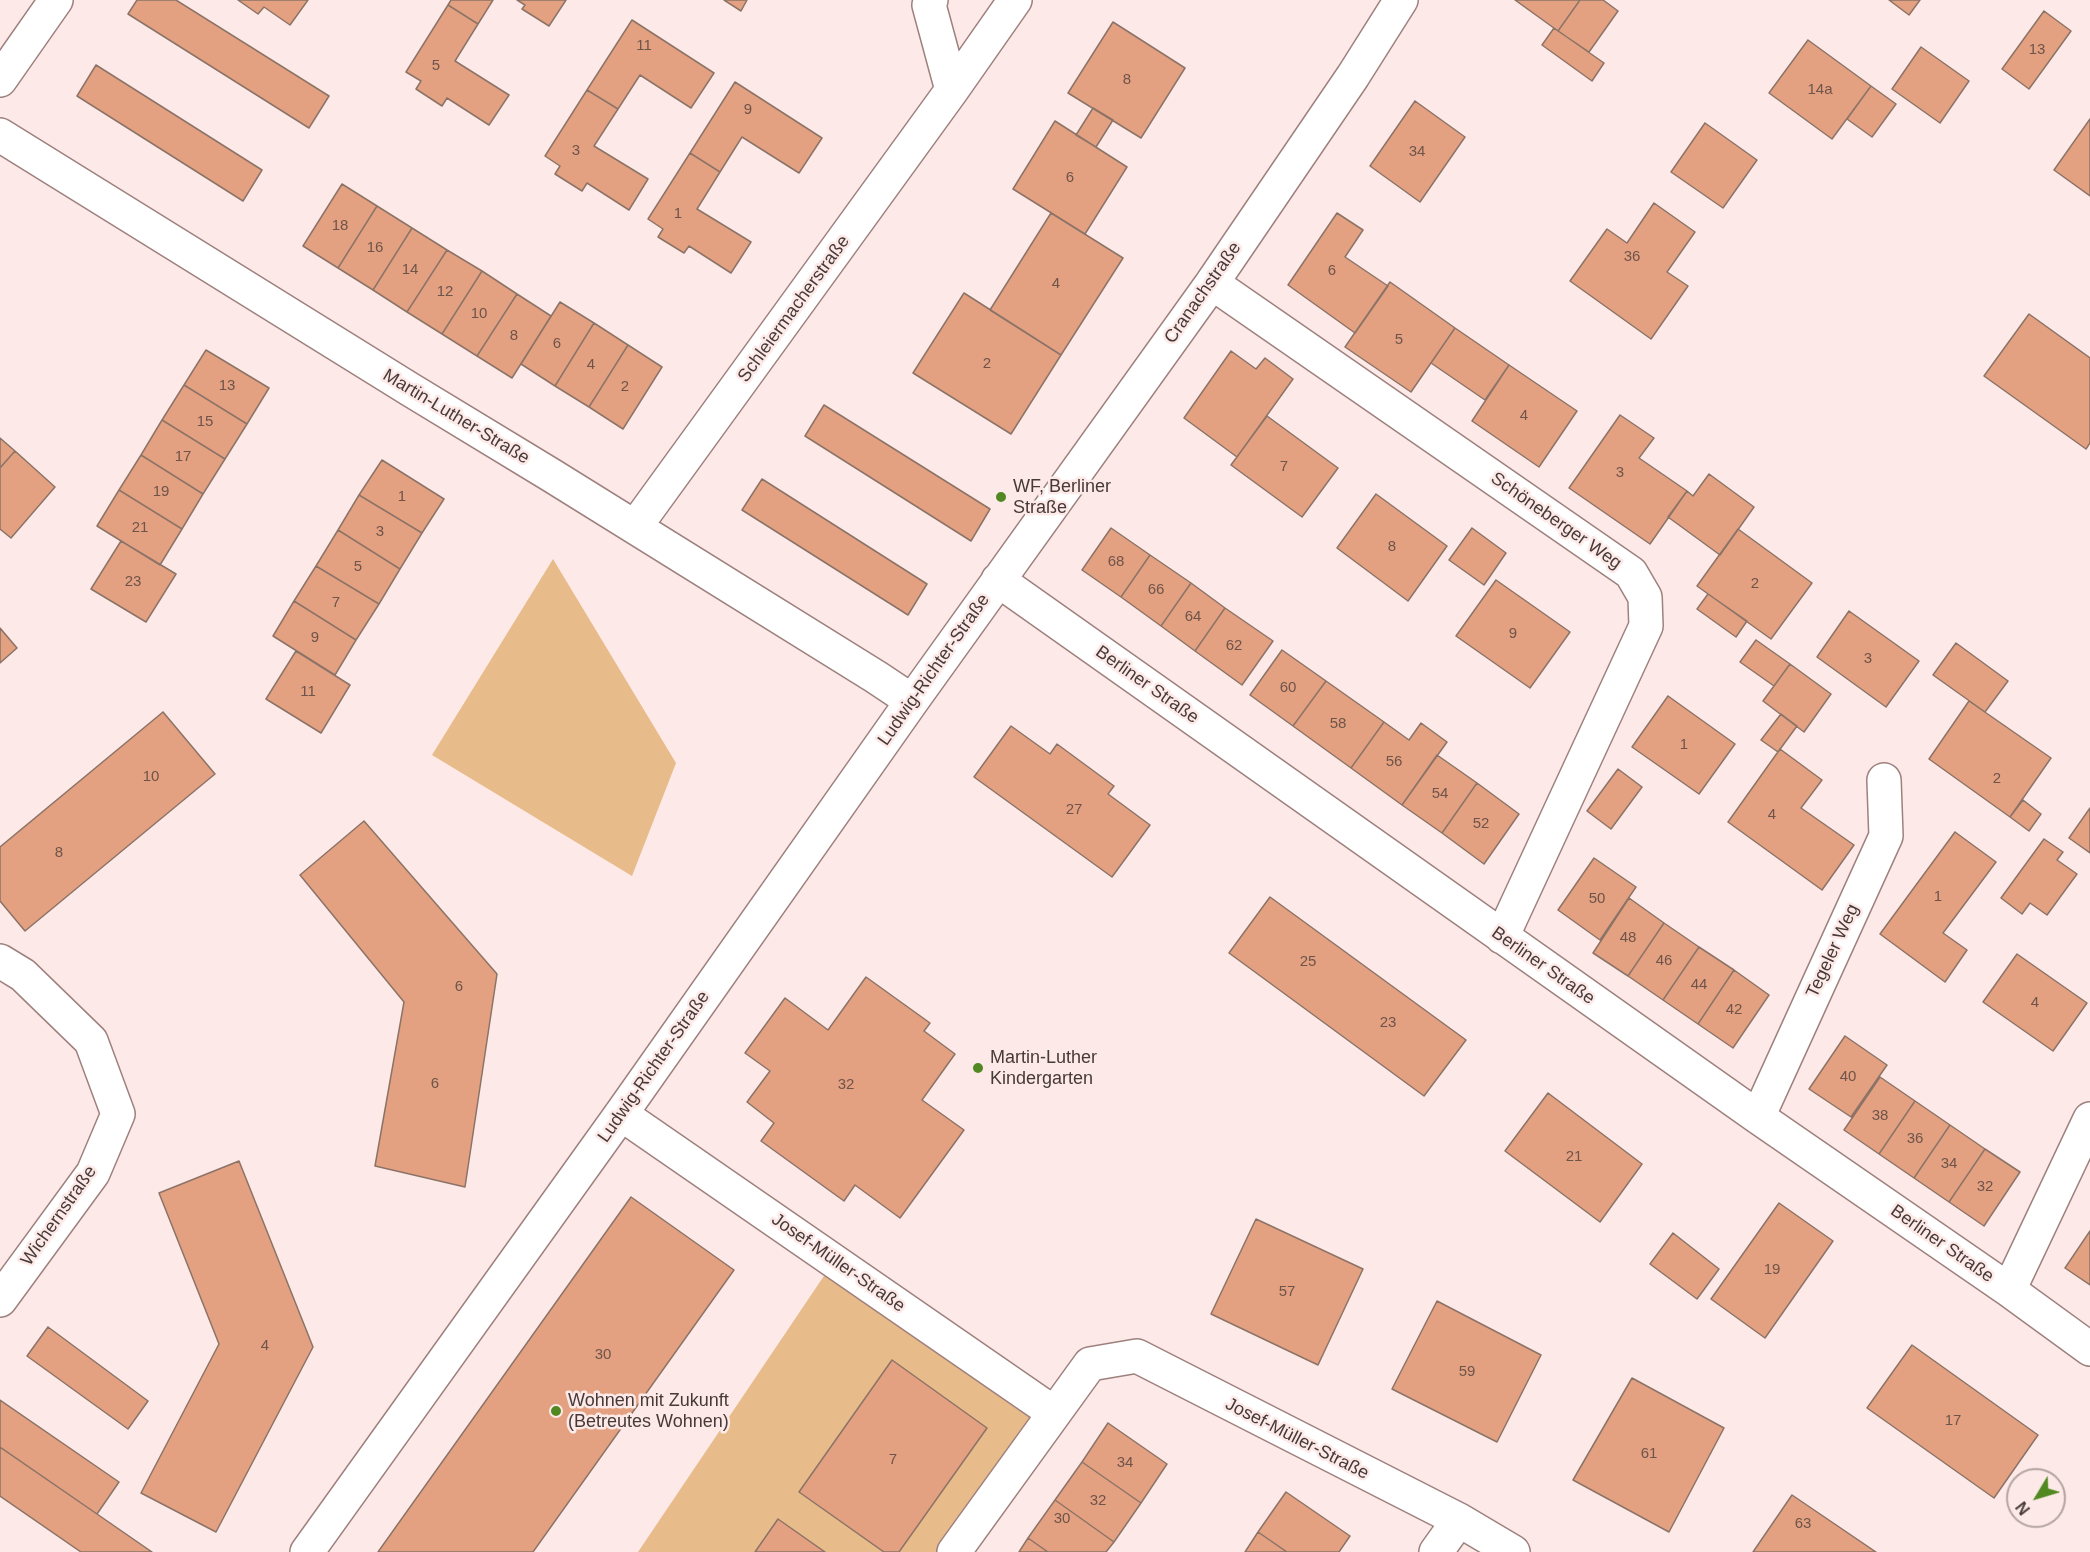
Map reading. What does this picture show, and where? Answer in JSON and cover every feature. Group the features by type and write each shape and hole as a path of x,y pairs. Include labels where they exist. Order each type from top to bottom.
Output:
{"street":[{"path":"0,80 56,0"},
{"path":"931,0 929,5 952,90"},
{"name":"Schleiermacherstraße","path":"635,527 1015,0"},
{"name":"Cranachstraße","path":"998,580 1212,283 1346,86 1401,0"},
{"name":"Martin-Luther-Straße","path":"0,135 912,701"},
{"name":"Schöneberger Weg","path":"1212,283 1631,573 1645,597 1646,626 1502,937"},
{"name":"Ludwig-Richter-Straße","path":"307,1552 621,1114 998,580"},
{"name":"Berliner Straße","path":"998,580 1267,784 1502,937 1548,984 1758,1117 2090,1349"},
{"name":"Tegeler Weg","path":"1758,1117 1886,837 1884,780"},
{"name":"Wichernstraße","path":"0,961 23,975 92,1041 118,1114 93,1173 0,1300"},
{"name":"Josef-Müller-Straße","path":"621,1114 1054,1413"},
{"path":"2008,1290 2090,1119"},
{"name":"Josef-Müller-Straße","path":"954,1552 1090,1364 1137,1356 1459,1520 1513,1552"},
{"path":"1436,1552 1459,1520"}],"shaded area":[{"path":"553,559 676,763 632,876 432,755"},
{"path":"834,1261 1054,1413 954,1552 638,1552"}],"building":[{"path":"137,0 176,0 329,96 309,128 128,14"},
{"path":"238,0 308,0 290,25 264,7 258,14"},
{"path":"451,0 493,0 478,24 448,5"},
{"path":"517,0 566,0 549,26 522,9 525,5"},
{"path":"724,0 747,0 741,11"},
{"path":"1515,0 1580,0 1558,31"},
{"path":"1580,0 1603,0 1618,11 1589,52 1558,31"},
{"path":"1889,0 1920,0 1909,15"},
{"path":"448,5 478,24 455,61 509,95 489,125 447,98 442,106 416,89 421,81 406,72"},
{"path":"2044,11 2071,31 2029,89 2002,69"},
{"path":"632,20 714,73 691,108 640,75 618,109 587,90"},
{"path":"1113,22 1185,68 1141,138 1068,93"},
{"path":"1554,28 1604,63 1592,81 1542,45"},
{"path":"1808,40 1871,86 1832,139 1769,93"},
{"path":"1921,47 1969,81 1940,123 1892,89"},
{"path":"96,65 262,170 243,201 77,96"},
{"path":"735,82 822,138 799,173 742,137 720,172 690,153"},
{"path":"1871,86 1896,104 1872,137 1847,119"},
{"path":"587,90 618,109 594,146 648,179 629,210 587,183 582,191 555,174 560,166 545,156"},
{"path":"1415,101 1465,137 1420,202 1370,166"},
{"path":"1093,108 1113,120 1096,147 1076,135"},
{"path":"2090,119 2090,196 2054,170"},
{"path":"1055,121 1127,167 1085,234 1013,189"},
{"path":"1705,123 1757,160 1723,208 1671,172"},
{"path":"690,153 720,172 697,209 751,242 731,273 689,246 684,253 658,237 663,229 648,219"},
{"path":"342,184 377,206 338,268 303,246"},
{"path":"1654,203 1695,232 1667,272 1688,286 1651,339 1570,281 1607,229 1627,243"},
{"path":"377,206 412,228 373,290 338,268"},
{"path":"1051,213 1123,258 1061,355 990,310"},
{"path":"1337,213 1363,230 1345,257 1388,286 1355,333 1288,285"},
{"path":"412,228 447,250 407,312 373,290"},
{"path":"447,250 482,271 442,334 407,312"},
{"path":"482,271 517,294 477,356 442,334"},
{"path":"1390,282 1455,328 1411,392 1345,347"},
{"path":"964,293 1061,355 1011,434 913,373"},
{"path":"517,294 551,316 512,378 477,356"},
{"path":"560,302 594,323 555,386 521,364"},
{"path":"2029,314 2090,358 2090,443 2086,449 1984,376"},
{"path":"594,323 628,345 589,407 555,386"},
{"path":"1455,328 1509,365 1485,400 1431,363"},
{"path":"628,345 662,367 623,429 589,407"},
{"path":"206,350 269,388 247,424 184,385"},
{"path":"1231,351 1256,369 1265,358 1293,379 1237,457 1184,418"},
{"path":"1509,365 1577,411 1539,467 1472,421"},
{"path":"184,385 247,424 225,459 162,420"},
{"path":"824,405 990,509 971,541 805,436"},
{"path":"1620,415 1654,438 1639,458 1687,491 1650,544 1569,488"},
{"path":"1267,416 1338,468 1302,517 1231,465"},
{"path":"162,420 225,459 203,494 141,455"},
{"path":"0,438 15,451 0,468"},
{"path":"15,451 55,487 11,538 0,529 0,468"},
{"path":"141,455 203,494 182,529 119,490"},
{"path":"382,460 444,499 422,533 359,495"},
{"path":"1709,474 1754,507 1720,555 1668,517 1687,491 1693,496"},
{"path":"762,479 927,584 908,615 742,510"},
{"path":"119,490 182,529 160,565 97,526"},
{"path":"1376,494 1447,546 1408,601 1337,548"},
{"path":"359,495 422,533 400,569 338,530"},
{"path":"1111,528 1150,555 1121,597 1082,570"},
{"path":"1472,528 1506,553 1484,585 1449,560"},
{"path":"1738,529 1812,583 1771,639 1697,586"},
{"path":"338,530 400,569 379,604 316,566"},
{"path":"121,541 176,574 146,622 91,589"},
{"path":"1150,555 1191,583 1161,626 1121,597"},
{"path":"316,566 379,604 356,640 294,601"},
{"path":"1496,580 1570,632 1530,688 1456,636"},
{"path":"1191,583 1225,608 1195,651 1161,626"},
{"path":"1708,594 1747,621 1736,637 1697,609"},
{"path":"294,601 356,640 335,675 273,636"},
{"path":"1225,608 1273,641 1242,685 1195,651"},
{"path":"1849,611 1919,661 1886,707 1817,657"},
{"path":"0,628 17,648 0,663"},
{"path":"1756,640 1790,664 1774,686 1740,662"},
{"path":"1956,643 2008,681 1985,712 1933,675"},
{"path":"1282,650 1326,681 1293,726 1250,695"},
{"path":"296,651 350,685 321,733 266,699"},
{"path":"1790,664 1831,694 1804,732 1763,701"},
{"path":"1326,681 1384,722 1351,768 1293,726"},
{"path":"1668,696 1735,744 1699,794 1632,747"},
{"path":"1969,701 2051,758 2010,817 1929,759"},
{"path":"163,712 215,774 25,931 0,901 0,847"},
{"path":"1781,714 1797,726 1778,752 1761,740"},
{"path":"1384,722 1409,740 1421,723 1447,742 1402,805 1351,768"},
{"path":"1011,726 1050,754 1057,744 1114,786 1108,794 1150,825 1112,877 974,777"},
{"path":"1780,749 1822,780 1801,808 1854,845 1822,890 1728,822"},
{"path":"1437,755 1477,783 1442,833 1402,805"},
{"path":"1618,769 1642,787 1611,829 1587,811"},
{"path":"1477,783 1519,814 1484,864 1442,833"},
{"path":"2023,800 2041,814 2029,831 2010,817"},
{"path":"2090,808 2090,853 2069,838"},
{"path":"364,821 497,974 465,1187 375,1166 404,1002 300,875"},
{"path":"1955,832 1996,862 1943,933 1967,950 1945,982 1880,934"},
{"path":"2044,839 2063,852 2057,860 2077,874 2047,915 2030,903 2022,914 2001,898"},
{"path":"1594,858 1636,887 1600,940 1558,910"},
{"path":"1270,897 1466,1040 1424,1096 1229,953"},
{"path":"1629,898 1664,923 1628,976 1593,953"},
{"path":"1664,923 1699,947 1663,1000 1628,976"},
{"path":"1699,947 1734,970 1698,1024 1663,1000"},
{"path":"2017,954 2087,1003 2053,1051 1983,1002"},
{"path":"1734,970 1769,995 1733,1048 1698,1024"},
{"path":"866,977 930,1023 924,1031 955,1054 922,1100 964,1130 900,1218 855,1185 844,1201 761,1141 774,1123 747,1102 770,1071 745,1053 785,998 828,1030"},
{"path":"1845,1036 1887,1065 1851,1117 1809,1089"},
{"path":"1880,1077 1915,1101 1879,1154 1844,1130"},
{"path":"1548,1093 1642,1164 1600,1222 1505,1151"},
{"path":"1915,1101 1950,1125 1914,1178 1879,1154"},
{"path":"1950,1125 1985,1149 1949,1202 1914,1178"},
{"path":"1985,1149 2020,1172 1984,1226 1949,1202"},
{"path":"239,1161 313,1347 216,1532 141,1493 219,1344 159,1193"},
{"name":"Wohnen mit Zukunft (Betreutes Wohnen)","path":"631,1197 734,1270 533,1552 378,1552"},
{"path":"1779,1203 1833,1241 1765,1338 1711,1299"},
{"path":"1256,1219 1363,1269 1318,1365 1211,1314"},
{"path":"2090,1231 2090,1285 2065,1268"},
{"path":"1673,1233 1719,1269 1697,1299 1650,1264"},
{"path":"1437,1301 1541,1355 1497,1442 1392,1389"},
{"path":"48,1327 148,1401 128,1429 27,1356"},
{"path":"1912,1345 2038,1435 2015,1468 2006,1468 2006,1481 1994,1498 1867,1408"},
{"path":"892,1360 987,1428 899,1552 884,1552 799,1492"},
{"path":"1632,1378 1724,1428 1669,1532 1573,1480"},
{"path":"0,1400 119,1482 97,1514 0,1447"},
{"path":"1108,1423 1167,1464 1141,1503 1082,1462"},
{"path":"0,1447 152,1552 81,1552 0,1496"},
{"path":"1082,1462 1141,1503 1114,1542 1055,1500"},
{"path":"1286,1492 1350,1536 1339,1552 1287,1552 1258,1532"},
{"path":"1792,1495 1876,1552 1753,1552"},
{"path":"1055,1500 1114,1542 1106,1552 1048,1552 1028,1538"},
{"path":"778,1519 825,1552 755,1552"},
{"path":"1258,1532 1287,1552 1245,1552"},
{"path":"1028,1538 1048,1552 1019,1552"}],"place":[{"name":"WF, Berliner Straße","path":"1001,497"},
{"name":"Martin-Luther Kindergarten","path":"978,1068"},
{"name":"Wohnen mit Zukunft (Betreutes Wohnen)","path":"556,1411"}]}
